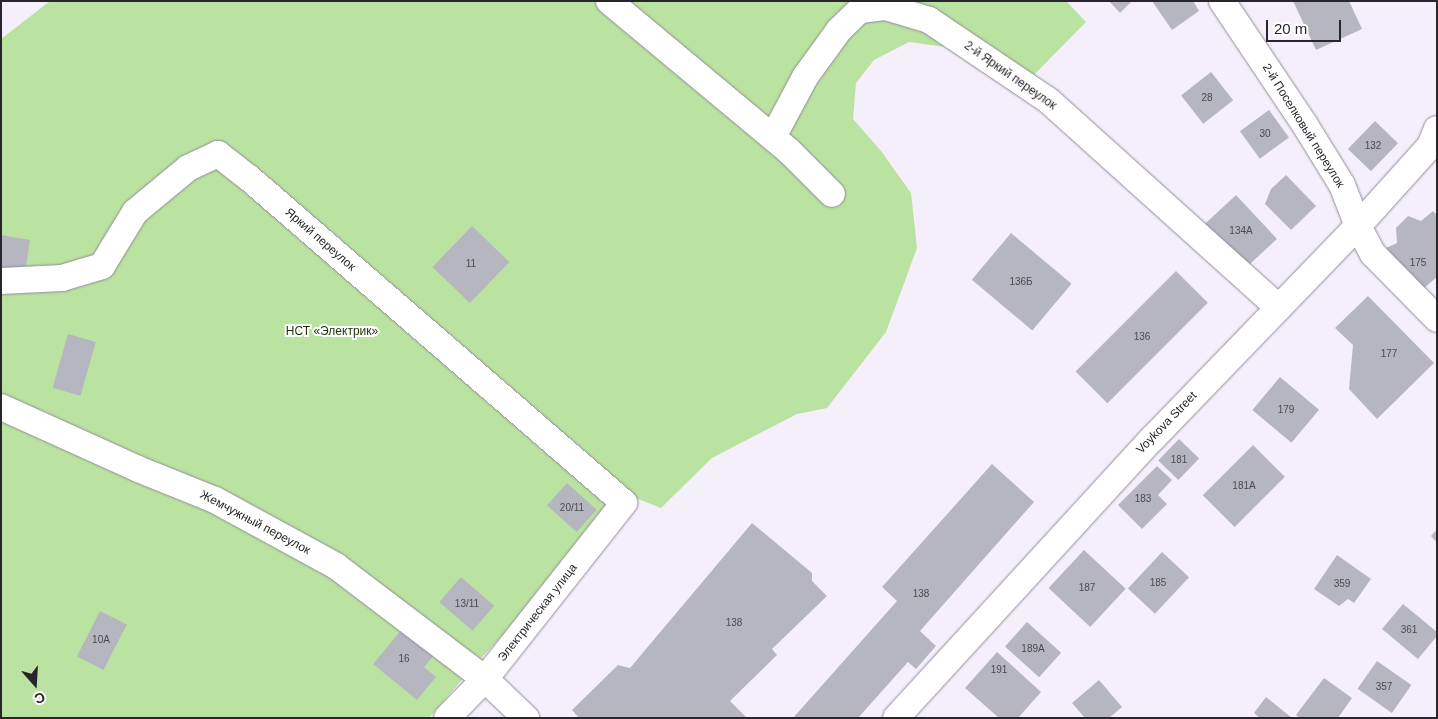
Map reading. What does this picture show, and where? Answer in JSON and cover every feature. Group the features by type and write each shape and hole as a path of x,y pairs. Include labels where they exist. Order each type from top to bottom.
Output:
{"street":[{"path":"609,1 773,137 832,194"},
{"name":"2-й Поселковый переулок","path":"1222,1 1305,125 1342,185 1358,226 1373,254 1437,319"},
{"name":"2-й Яркий переулок","path":"773,137 805,77 839,30 860,10 886,7 929,20 1049,101 1279,308"},
{"name":"Voykova Street","path":"896,718 1152,439 1358,226 1430,146 1437,129"},
{"name":"Яркий переулок","path":"1,281 62,278 102,266 135,212 188,168 218,154 249,178 624,504"},
{"name":"Жемчужный переулок","path":"1,407 138,469 215,500 336,566 485,679 526,718"},
{"name":"Электрическая улица","path":"447,718 485,679 624,504"}],"green space":[{"name":"НСТ «Электрик»","path":"50,1 1066,1 1086,22 1015,94 945,47 909,42 874,60 856,83 853,119 881,151 911,193 917,248 886,332 827,408 797,414 712,458 661,508 633,497 471,669 429,718 1,718 1,39"}],"building":[{"path":"1109,1 1132,1 1120,13"},
{"path":"1152,1 1193,1 1199,11 1172,30"},
{"path":"1293,1 1349,1 1362,29 1316,50"},
{"path":"1211,72 1233,100 1203,124 1181,95"},
{"path":"1269,110 1289,138 1260,159 1240,131"},
{"path":"1375,121 1398,143 1371,171 1348,149"},
{"path":"1286,175 1316,206 1291,230 1265,204 1271,189"},
{"path":"1236,195 1277,239 1245,268 1205,224"},
{"path":"1433,211 1437,215 1437,277 1423,289 1386,248 1397,243 1396,228 1408,216 1421,221"},
{"path":"472,226 509,262 470,303 432,267"},
{"path":"1011,233 1072,284 1032,331 972,280"},
{"path":"1,235 30,240 24,279 1,275"},
{"path":"1176,271 1208,303 1107,403 1076,371"},
{"path":"1368,296 1434,363 1377,419 1349,389 1353,345 1335,328"},
{"path":"68,334 96,342 80,396 53,388"},
{"path":"1280,377 1319,410 1291,443 1252,410"},
{"path":"1179,439 1199,458 1178,480 1158,461"},
{"path":"1253,445 1285,477 1235,527 1203,495"},
{"path":"992,464 1034,502 920,631 936,646 916,669 908,662 858,718 793,718 897,601 882,587"},
{"path":"1157,466 1172,480 1158,495 1167,504 1142,529 1118,505"},
{"path":"567,483 597,510 577,532 547,505"},
{"path":"752,523 812,573 812,581 827,596 772,649 777,655 730,701 747,718 579,718 572,710 618,665 630,668"},
{"path":"1437,529 1437,543 1431,536"},
{"path":"1084,550 1126,589 1090,627 1049,588"},
{"path":"1162,552 1189,577 1155,614 1128,589"},
{"path":"1337,555 1371,579 1354,603 1348,599 1339,606 1314,589"},
{"path":"461,577 494,606 473,631 439,602"},
{"path":"1403,604 1437,632 1437,636 1418,659 1382,629"},
{"path":"100,611 127,625 104,670 77,656"},
{"path":"1027,622 1061,653 1039,677 1005,647"},
{"path":"403,628 435,654 424,667 436,677 417,700 373,664"},
{"path":"997,652 1041,692 1018,718 999,718 965,688"},
{"path":"1377,661 1411,685 1392,713 1357,689"},
{"path":"1324,678 1352,698 1338,718 1300,718 1296,715"},
{"path":"1099,680 1122,707 1109,718 1085,718 1072,703"},
{"path":"1266,697 1292,718 1260,718 1254,713"}]}
